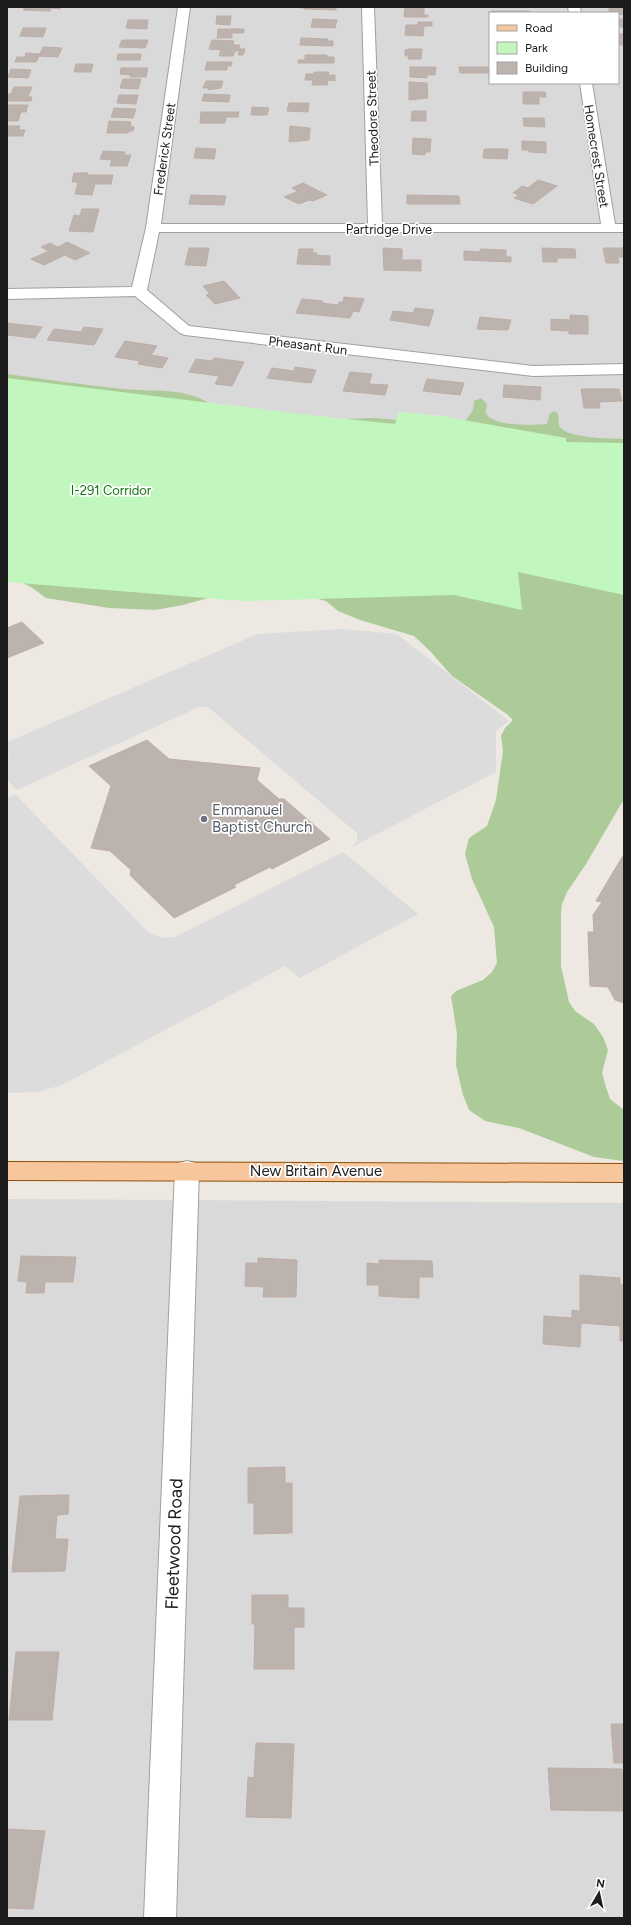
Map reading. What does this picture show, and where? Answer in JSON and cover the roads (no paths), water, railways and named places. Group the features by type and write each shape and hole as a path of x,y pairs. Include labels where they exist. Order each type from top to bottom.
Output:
{"main road":[{"name":"New Britain Avenue","path":"7,1171 187,1170 624,1172"}],"street":[{"name":"Frederick Street","path":"139,291 153,228 184,7"},
{"name":"Theodore Street","path":"368,7 375,229"},
{"name":"Homecrest Street","path":"586,84 609,228"},
{"name":"Partridge Drive","path":"153,228 624,228"},
{"path":"7,294 139,291"},
{"name":"Pheasant Run","path":"139,291 185,330 532,371 624,369"},
{"name":"Fleetwood Road","path":"160,1918 187,1170"}],"place":[{"name":"Emmanuel Baptist Church","path":"204,819"}],"park label":[{"name":"I-291 Corridor","path":"111,490"}]}
